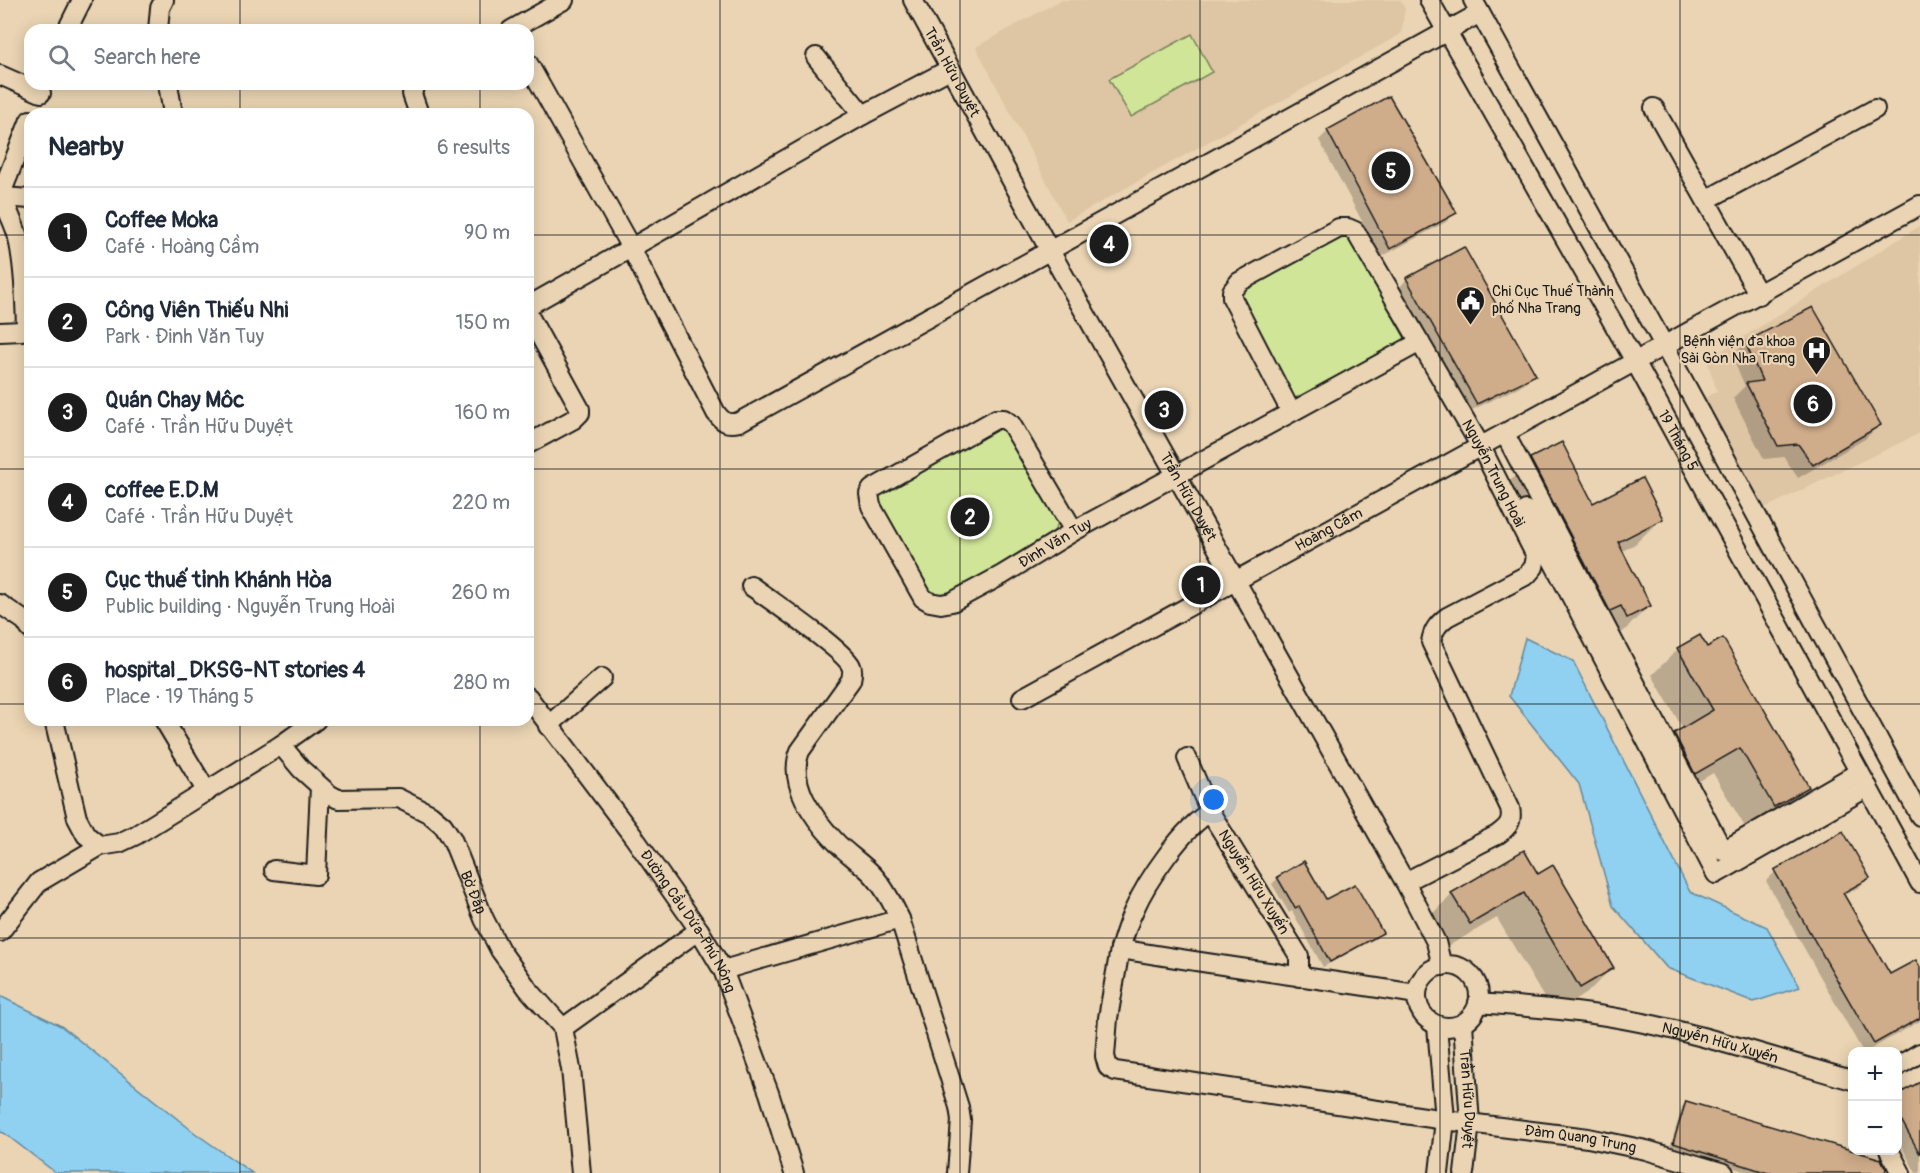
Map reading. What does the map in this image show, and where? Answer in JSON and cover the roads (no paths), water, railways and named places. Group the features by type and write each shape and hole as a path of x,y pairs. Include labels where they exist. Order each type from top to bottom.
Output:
{"street":[{"path":"70,24 82,0"},
{"path":"159,24 160,8 164,0"},
{"path":"522,24 564,0"},
{"name":"Trần Hữu Duyệt","path":"913,0 1049,249 1405,882 1436,942 1442,966"},
{"name":"19 Tháng 5","path":"1429,0 1636,363 1920,883"},
{"path":"534,74 632,248 716,413 723,422 732,424 1446,33 1476,7 1665,347 1920,815 1890,829"},
{"path":"816,57 863,115"},
{"path":"534,303 863,115 950,69"},
{"path":"0,75 24,83"},
{"path":"35,108 43,90"},
{"path":"169,90 172,108"},
{"path":"413,90 412,94 417,108"},
{"path":"1654,108 1759,295"},
{"path":"1706,200 1875,109"},
{"path":"24,135 3,189 3,197 17,234 21,253 24,290"},
{"path":"3,197 24,199"},
{"name":"Hoàng Cầm","path":"1022,698 1236,579 1636,363 1920,205"},
{"name":"Nguyễn Trung Hoài","path":"1291,411 1232,298 1233,287 1339,228 1347,228 1355,231 1420,342 1492,441 1536,556 1534,567 1527,575 1447,617 1438,623 1432,632 1431,642 1510,808 1512,817 1509,826 1497,835 1405,882"},
{"path":"534,325 580,409 580,413 574,419 534,441"},
{"path":"0,332 22,332 24,330"},
{"name":"Đinh Văn Tuy","path":"1074,531 1011,424 1004,419 996,419 872,489 869,494 871,506 923,598 940,604 952,602 1002,575 1074,531 1420,342"},
{"path":"1492,441 1716,874 1864,780"},
{"path":"751,586 831,646 851,666 851,680 800,751 796,764 798,783 818,820 837,843 874,876 891,899 900,919 959,1107 961,1120 957,1173"},
{"path":"0,604 24,620"},
{"path":"548,726 602,678"},
{"name":"Đường Cầu Dứa-Phú Nông","path":"534,706 596,785 699,930 723,970 769,1093 794,1173"},
{"path":"55,726 77,818 86,835 100,846"},
{"path":"168,726 207,792"},
{"path":"0,932 39,882 100,846 119,843 136,835 308,726"},
{"name":"Bờ Đắp","path":"281,745 320,787 338,799 398,798 430,814 443,825 452,839 484,919 500,950 528,989 563,1028"},
{"name":"Nguyễn Hữu Xuyến","path":"1187,758 1210,812 1299,956 1299,977"},
{"path":"274,870 316,875 320,787"},
{"path":"1210,812 1197,819 1188,829 1148,885 1134,910 1120,949 1416,994"},
{"path":"723,970 900,919"},
{"path":"581,1173 573,1079 563,1028 699,930"},
{"name":"Đàm Quang Trung","path":"1120,949 1108,1018 1105,1056 1108,1067 1116,1071 1588,1138 1646,1150 1724,1173"},
{"path":"1442,966 1453,966 1470,975 1479,993 1475,1011 1463,1024 1446,1028 1428,1021 1421,1013 1416,994 1424,975 1442,966"},
{"name":"Nguyễn Hữu Xuyến","path":"1478,1003 1562,1010 1624,1019 1726,1043 1848,1079"},
{"name":"Trần Hữu Duyệt","path":"1463,1024 1470,1123 1464,1173"},
{"name":"Trần Hữu Duyệt","path":"1437,1026 1445,1119 1439,1173"},
{"path":"1902,1064 1920,1053"},
{"path":"1902,1073 1920,1062"},
{"path":"1892,1155 1901,1173"}],"water":[{"path":"1525,638 1573,661 1690,892 1767,927 1800,987 1754,1002 1667,968 1613,906 1579,784 1509,696"},
{"path":"0,996 61,1026 195,1133 252,1173 56,1173 0,1132"}],"place":[{"name":"Cục thuế tỉnh Khánh Hòa","path":"1391,171"},
{"name":"coffee E.D.M","path":"1109,244"},
{"name":"Chi Cục Thuế Thành phố Nha Trang","path":"1471,326"},
{"name":"Bệnh viện đa khoa Sài Gòn Nha Trang","path":"1816,376"},
{"name":"hospital_DKSG-NT stories 4","path":"1813,404"},
{"name":"Quán Chay Môc","path":"1164,410"},
{"name":"Công Viên Thiếu Nhi","path":"970,517"},
{"name":"Coffee Moka","path":"1201,585"}]}
